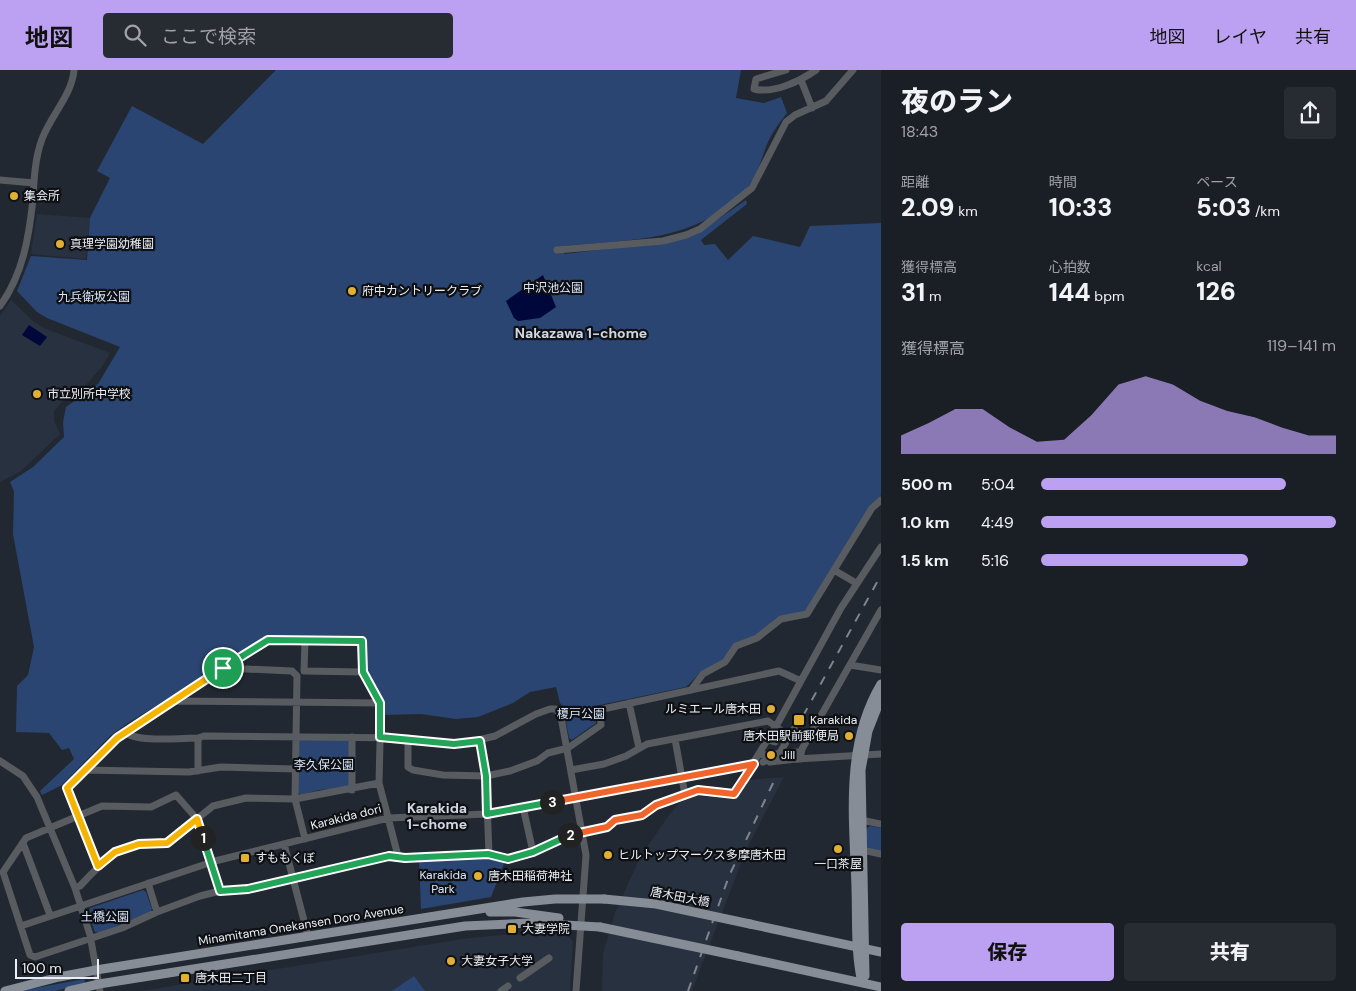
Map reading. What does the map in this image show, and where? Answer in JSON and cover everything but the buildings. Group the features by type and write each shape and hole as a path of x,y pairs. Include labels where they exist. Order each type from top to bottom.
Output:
{"main road":[{"path":"862,948 854,786 866,717 881,684"},
{"path":"862,987 862,850 859,755 881,698"},
{"name":"唐木田大橋","path":"604,899 656,904 862,948"},
{"name":"Minamitama Onekansen Doro Avenue","path":"5,991 36,982 96,970 462,912 542,900 604,899"},
{"path":"462,912 521,913 574,919 582,926"},
{"path":"69,991 99,988 465,926 505,923 600,927 738,956 862,987 881,987"},
{"path":"862,948 881,952"}],"street":[{"path":"0,306 14,283 26,251 34,183 42,140 50,119 68,90 74,70"},
{"path":"786,70 756,79 754,89 763,91 801,80 816,70"},
{"path":"557,250 663,241 700,229 752,188 786,122 826,101 853,70"},
{"path":"801,80 812,108"},
{"path":"0,180 34,183"},
{"path":"691,690 703,674 725,662 736,646 757,638 781,619 807,614 872,508 881,500"},
{"path":"776,725 826,633 856,583 881,547"},
{"path":"834,570 856,583"},
{"path":"761,760 779,754 798,757 881,610"},
{"path":"98,866 67,788 125,732 268,640 362,641 363,672 380,703 380,784 398,856"},
{"path":"305,640 304,671 363,672"},
{"path":"850,665 881,670"},
{"path":"223,668 292,671 297,676 295,799 304,839"},
{"path":"408,738 408,767 413,770 443,775 486,776 510,771 537,762 548,753 568,748 602,725 600,712 603,709 780,671 801,681"},
{"path":"172,701 380,703"},
{"path":"630,703 638,748"},
{"path":"125,732 130,737 136,738 198,738 204,736 380,737 408,738 454,744 480,741 495,736 536,714 554,709 560,714 568,748 587,863 576,991"},
{"path":"220,891 197,819 176,794 172,794 156,806 102,806 26,838 3,872 30,955 33,957 122,928 157,912 220,891 248,889 389,856 488,854 508,859 533,852 583,831 607,827 615,820 642,815 656,805 698,790 736,793 761,760 768,740 775,742 782,731 768,721 638,748 626,756 604,764 571,770"},
{"path":"779,754 794,729"},
{"path":"352,737 352,790"},
{"path":"198,738 198,771"},
{"path":"675,739 685,795"},
{"path":"480,741 486,776 488,854"},
{"name":"Karakida dori","path":"21,926 210,863 388,818 487,814 761,760 881,754"},
{"path":"0,761 20,774 30,784 50,828 75,888 91,938 99,988"},
{"path":"84,770 198,771 222,768 296,768"},
{"path":"75,888 80,886 98,866 115,852 139,844 167,843 213,806 246,798 295,799 380,784"},
{"path":"523,807 533,852"},
{"path":"861,820 881,824"},
{"path":"23,843 50,915"},
{"path":"284,844 308,936"},
{"path":"862,850 881,854"},
{"path":"148,883 157,912"},
{"path":"520,978 549,958"},
{"path":"501,991 508,986"}],"shaded area":[{"name":"真理学園幼稚園","path":"37,214 90,218 86,259 31,254"},
{"path":"543,275 556,307 540,318 518,321 514,318 506,301"},
{"name":"市立別所中学校","path":"11,300 34,322 46,329 110,353 101,368 83,388 65,399 54,411 54,421 60,434 21,471 0,482 0,316"},
{"path":"29,325 47,337 40,346 22,335"},
{"path":"784,777 746,850 692,991 602,991 603,953 615,913 640,857 679,803 695,796 736,799 748,780"},
{"name":"大妻女子大学","path":"566,934 573,941 570,991 141,991 462,939 502,935"}],"green space":[{"name":"府中カントリークラブ","path":"276,70 741,70 736,98 764,103 781,97 787,113 770,138 757,171 748,187 729,205 708,219 663,235 614,242 564,246 564,254 675,241 701,231 746,200 747,204 701,240 704,245 715,244 728,260 753,236 800,247 810,226 881,223 881,495 805,612 780,617 758,634 734,644 722,660 700,673 686,687 595,706 596,723 572,740 569,738 563,706 560,703 556,687 530,692 513,703 478,717 456,719 421,714 384,715 382,697 367,672 365,637 270,636 128,723 110,736 62,785 42,795 40,791 74,759 69,748 62,750 49,733 16,732 17,686 28,675 34,647 13,534 14,491 10,482 33,467 64,437 63,422 66,407 98,384 120,347 47,318 37,312 17,291 31,256 87,260 90,218 110,178 97,171 132,106 203,144"},
{"name":"李久保公園","path":"298,740 349,740 349,785 347,788 319,790 301,795 297,792"},
{"path":"870,826 881,828 881,852 866,847 866,829"},
{"name":"Karakida Park","path":"490,857 505,861 491,897 421,909 419,860"},
{"name":"土橋公園","path":"143,890 146,892 152,909 150,913 99,933 95,932 88,913 90,908"},
{"path":"414,976 425,991 392,991"},
{"path":"84,979 85,983 55,991 20,991"}],"railway":[{"path":"803,716 881,575"},
{"path":"688,991 729,876 775,779"}],"place":[{"name":"集会所","path":"14,196"},
{"name":"真理学園幼稚園","path":"60,244"},
{"name":"府中カントリークラブ","path":"352,291"},
{"name":"市立別所中学校","path":"37,394"},
{"name":"ルミエール唐木田","path":"771,709"},
{"name":"Karakida","path":"799,720"},
{"name":"唐木田駅前郵便局","path":"849,736"},
{"name":"Jill","path":"771,755"},
{"name":"一口茶屋","path":"838,849"},
{"name":"ヒルトップマークス多摩唐木田","path":"608,855"},
{"name":"すももくぼ","path":"245,858"},
{"name":"唐木田稲荷神社","path":"478,876"},
{"name":"大妻学院","path":"512,929"},
{"name":"大妻女子大学","path":"451,961"},
{"name":"唐木田二丁目","path":"185,978"}],"district":[{"name":"Nakazawa 1-chome","path":"581,333"},
{"name":"Karakida 1-chome","path":"437,816"}],"route":[{"path":"268,640 362,641 363,672 366,681 377,695 380,703 380,737 408,738 454,744 480,741 486,776 487,814 754,764 734,794 694,791 660,803 642,815 615,820 607,827 576,832 528,854 508,859 488,854 405,858 394,855 300,877 268,882 248,889 220,891 197,819 167,843 151,842 139,844 115,852 98,866 68,791 68,786 117,738 223,668 268,640"}],"park label":[{"name":"中沢池公園","path":"553,288"},
{"name":"九兵衛坂公園","path":"94,297"},
{"name":"榎戸公園","path":"581,714"}]}
